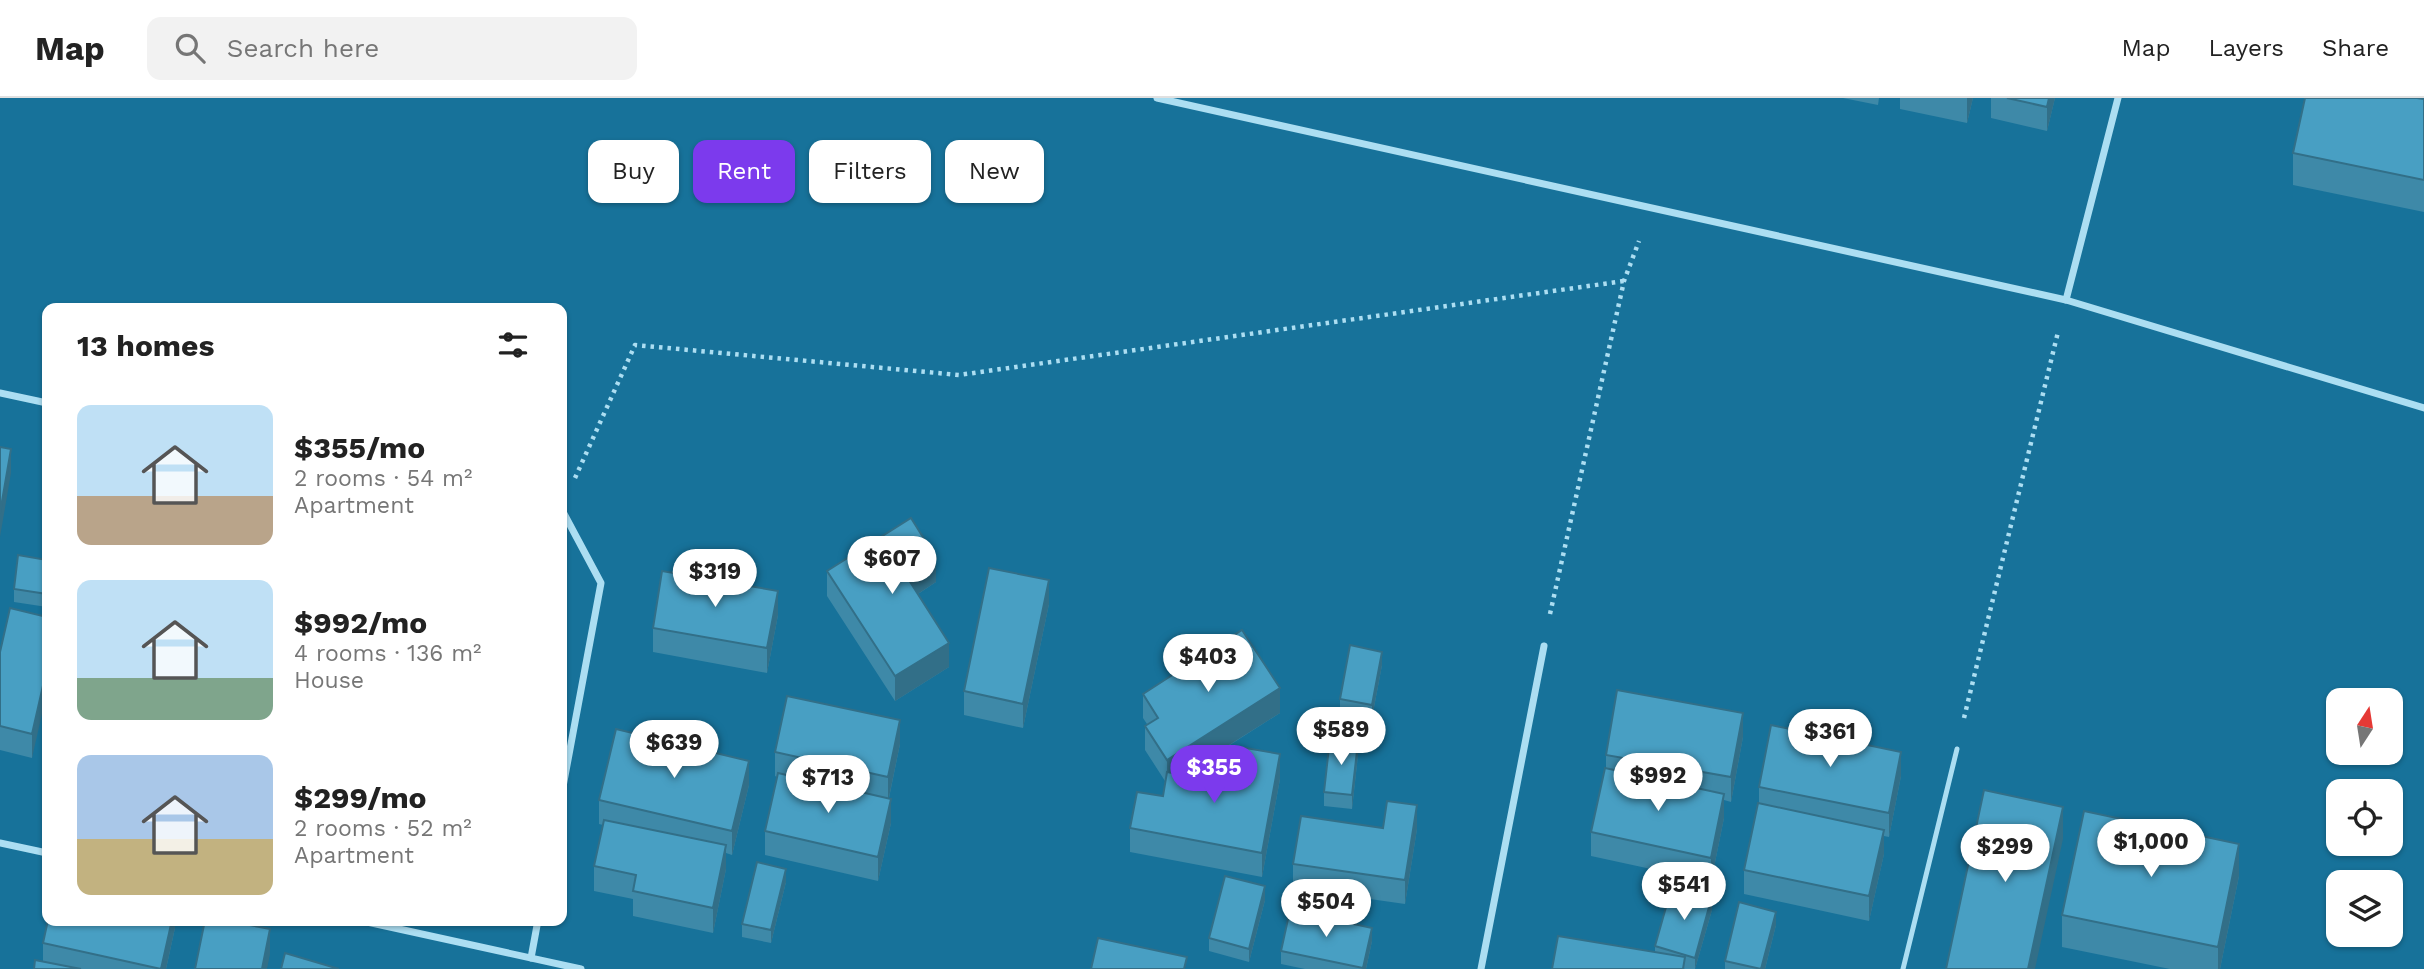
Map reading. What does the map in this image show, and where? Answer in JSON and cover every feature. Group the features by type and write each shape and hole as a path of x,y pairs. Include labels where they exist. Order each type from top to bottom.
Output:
{"street":[{"path":"1157,98 2066,300 2424,408"},
{"path":"2066,300 2118,98"},
{"path":"0,393 42,402"},
{"path":"567,519 601,583 567,765"},
{"path":"1481,969 1544,646"},
{"path":"0,844 42,852"},
{"path":"385,926 581,969"},
{"path":"531,958 537,926"}],"lane":[{"path":"1903,969 1956,749"}],"path":[{"path":"1544,646 1624,281 1652,208"},
{"path":"573,482 635,345 959,375 1624,281"},
{"path":"1956,749 2066,300"}],"building":[{"path":"2007,98 2049,98 2047,107"},
{"path":"2305,98 2424,99 2424,180 2293,153"},
{"path":"0,447 11,449 0,513"},
{"path":"911,518 936,558 907,577 949,643 895,676 827,571"},
{"path":"18,555 42,559 42,593 14,589"},
{"path":"989,568 1049,580 1023,704 964,691"},
{"path":"662,571 778,591 767,648 653,628"},
{"path":"10,608 42,616 42,690 32,734 0,726 0,652"},
{"path":"1242,630 1280,688 1167,760 1145,726 1158,718 1143,694"},
{"path":"1350,645 1382,652 1372,705 1340,699"},
{"path":"1617,690 1743,713 1731,777 1606,755"},
{"path":"787,696 900,720 888,777 775,752"},
{"path":"1771,725 1901,752 1889,813 1759,787"},
{"path":"616,729 749,761 732,831 599,800"},
{"path":"1330,738 1358,742 1352,795 1324,792"},
{"path":"1240,747 1280,754 1262,853 1130,828 1137,792 1163,796 1167,772 1233,784"},
{"path":"1605,768 1724,794 1711,858 1591,832"},
{"path":"778,773 891,799 878,857 765,831"},
{"path":"1984,790 2063,807 2028,969 1946,969"},
{"path":"1387,801 1417,805 1405,880 1293,864 1301,816 1383,828"},
{"path":"1758,803 1884,830 1869,896 1744,870"},
{"path":"2084,811 2239,844 2218,947 2062,915"},
{"path":"604,820 726,845 713,908 633,891 636,875 594,866"},
{"path":"757,862 786,869 771,930 742,924"},
{"path":"1225,876 1265,886 1249,949 1209,938"},
{"path":"1672,886 1712,896 1695,958 1655,946"},
{"path":"1739,902 1776,912 1761,969 1725,961"},
{"path":"1290,910 1372,928 1363,968 1281,951"},
{"path":"47,926 171,926 161,969 43,943"},
{"path":"204,926 255,926 270,929 262,969 195,969"},
{"path":"1558,936 1685,957 1683,969 1552,969"},
{"path":"1098,938 1187,957 1184,969 1091,969"},
{"path":"285,953 339,969 281,969"},
{"path":"35,960 81,969 34,969"}]}
